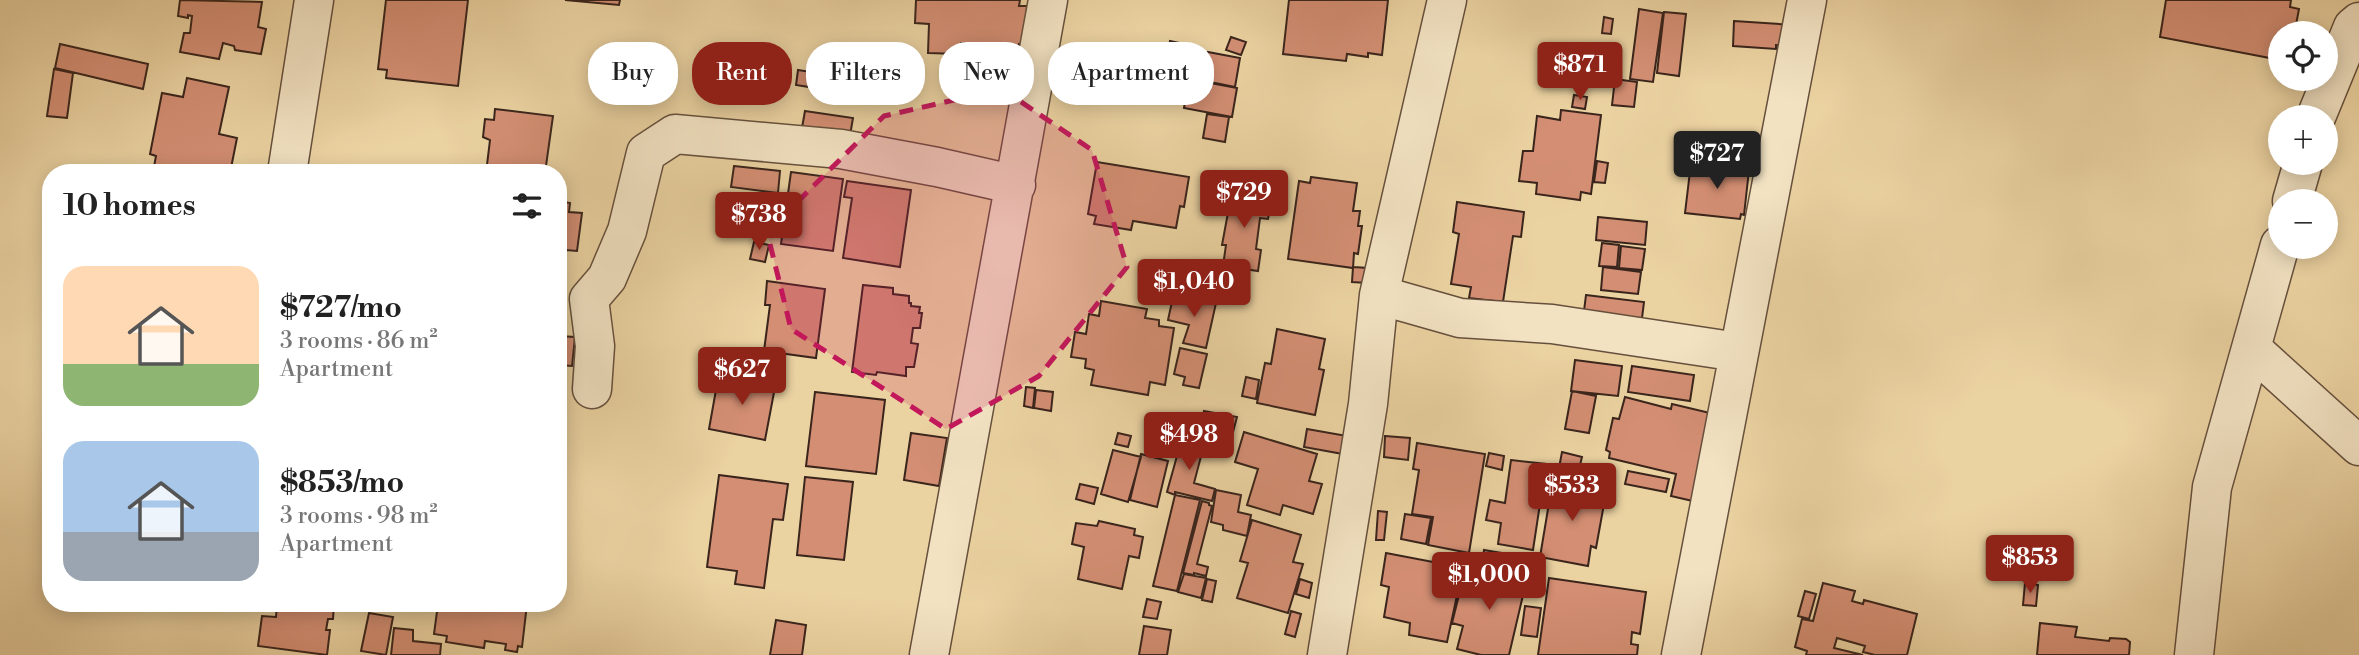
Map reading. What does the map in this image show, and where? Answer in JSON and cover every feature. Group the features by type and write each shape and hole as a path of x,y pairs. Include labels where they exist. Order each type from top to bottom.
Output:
{"street":[{"path":"288,164 314,0"},
{"path":"929,655 1048,0"},
{"path":"1327,655 1368,404 1379,295 1447,0"},
{"path":"1681,655 1807,0"},
{"path":"2321,105 2354,27 2359,22"},
{"path":"592,389 595,346 589,299 607,278 627,230 646,153 675,134 841,149 1016,185"},
{"path":"2194,655 2212,487 2276,259"},
{"path":"1379,295 1460,318 1552,324 1738,352"},
{"path":"2252,349 2359,446"}],"highlighted area":[{"path":"1002,89 1092,150 1127,267 1039,376 946,429 791,329 767,232 884,116"}],"building":[{"path":"180,0 262,2 258,27 266,29 261,54 235,50 234,46 223,43 219,59 180,52 184,33 190,33 192,16 178,16"},
{"path":"386,0 468,0 458,86 386,78 387,70 378,69"},
{"path":"565,0 620,0 619,5"},
{"path":"916,0 1020,0 1019,6 1027,6 1026,42 939,42 939,53 928,53 929,24 915,23"},
{"path":"1289,0 1388,0 1382,55 1368,53 1368,57 1347,54 1346,61 1283,54"},
{"path":"2166,0 2291,0 2290,7 2299,9 2297,21 2268,21 2268,58 2160,37"},
{"path":"1639,9 1663,13 1653,82 1630,79"},
{"path":"1664,12 1686,14 1679,76 1657,73"},
{"path":"1604,17 1613,19 1611,34 1602,33"},
{"path":"1734,21 1793,25 1792,46 1776,45 1776,49 1733,46"},
{"path":"1231,37 1246,42 1241,55 1226,50"},
{"path":"60,44 148,64 143,89 55,68"},
{"path":"1214,53 1240,58 1235,87 1214,83"},
{"path":"54,69 73,73 67,118 47,116"},
{"path":"798,70 806,71 806,87 796,85"},
{"path":"187,78 229,87 219,134 237,138 232,164 154,164 156,156 150,154 162,93 183,97"},
{"path":"1615,79 1637,82 1634,107 1612,105"},
{"path":"1214,84 1237,88 1232,117 1184,108 1185,105 1214,105"},
{"path":"1574,95 1587,97 1585,109 1572,107"},
{"path":"495,109 553,116 546,164 487,164 490,140 483,137 485,119 494,120"},
{"path":"1561,110 1601,115 1591,194 1581,192 1580,200 1536,194 1537,183 1519,181 1523,151 1533,151 1537,116 1560,120"},
{"path":"805,111 853,118 848,147 800,139"},
{"path":"1207,114 1229,117 1225,142 1203,138"},
{"path":"1597,161 1608,163 1605,183 1594,182"},
{"path":"1097,162 1189,177 1184,207 1180,206 1176,228 1133,221 1131,230 1094,224 1096,216 1088,214"},
{"path":"1691,163 1749,170 1744,215 1741,214 1740,219 1685,213"},
{"path":"734,166 780,171 778,193 731,187"},
{"path":"791,172 843,179 833,251 781,244"},
{"path":"1311,177 1357,183 1353,211 1360,211 1358,226 1362,226 1358,254 1354,253 1353,268 1288,259 1299,181 1310,183"},
{"path":"847,181 911,190 900,267 843,258 852,198 844,197"},
{"path":"1232,191 1272,197 1268,219 1260,218 1256,249 1261,250 1258,271 1223,266 1226,245 1222,245"},
{"path":"567,202 570,203 569,212 582,213 577,251 567,250"},
{"path":"1457,202 1524,212 1521,237 1513,236 1503,302 1469,298 1471,287 1451,284 1459,234 1453,232"},
{"path":"1598,217 1647,222 1645,245 1596,240"},
{"path":"754,242 769,245 765,262 750,259"},
{"path":"1602,243 1619,245 1617,267 1599,266"},
{"path":"1621,246 1645,249 1642,270 1619,268"},
{"path":"1353,267 1368,268 1367,283 1352,282"},
{"path":"1603,267 1641,272 1638,294 1601,290"},
{"path":"767,281 825,289 816,358 764,351 770,305 765,305"},
{"path":"863,285 893,288 893,294 909,296 911,306 920,307 920,328 913,328 911,343 918,344 914,367 906,367 906,376 852,372"},
{"path":"1586,295 1644,302 1641,326 1583,319"},
{"path":"1173,297 1216,303 1206,348 1183,343 1189,325 1168,320"},
{"path":"1101,301 1147,309 1145,318 1159,320 1159,326 1174,328 1165,385 1150,382 1148,395 1091,385 1094,370 1085,368 1086,359 1071,357 1075,332 1086,334 1089,314 1099,316"},
{"path":"1277,329 1325,339 1319,369 1324,370 1315,415 1257,403 1265,363 1271,364"},
{"path":"567,337 575,337 572,366 567,366"},
{"path":"1180,348 1207,354 1199,388 1183,385 1185,377 1174,374"},
{"path":"1575,360 1622,366 1618,396 1571,391"},
{"path":"1632,366 1694,375 1690,401 1628,392"},
{"path":"719,373 746,378 745,382 775,387 765,440 709,429"},
{"path":"1246,377 1259,380 1256,399 1242,396"},
{"path":"1026,387 1035,388 1033,408 1024,406"},
{"path":"1036,390 1053,392 1051,411 1034,408"},
{"path":"1572,391 1596,396 1589,433 1565,429"},
{"path":"815,392 885,400 876,474 806,466"},
{"path":"1625,397 1671,409 1672,404 1710,413 1697,502 1671,496 1676,474 1609,458 1610,452 1606,450 1613,418 1619,419"},
{"path":"1204,411 1237,417 1233,432 1201,425"},
{"path":"1307,429 1347,436 1343,454 1304,447"},
{"path":"1244,432 1317,454 1309,481 1322,484 1313,514 1283,505 1280,515 1247,505 1258,469 1235,462"},
{"path":"911,433 947,438 939,486 904,480"},
{"path":"1118,433 1131,436 1128,447 1115,444"},
{"path":"1385,436 1410,438 1408,460 1384,457"},
{"path":"1182,438 1204,445 1194,483 1215,489 1212,501 1167,492"},
{"path":"1417,443 1485,454 1469,553 1428,545 1433,517 1412,514 1419,470 1413,469"},
{"path":"1113,450 1141,457 1128,502 1101,494"},
{"path":"1562,452 1582,457 1578,473 1559,468"},
{"path":"1489,453 1504,456 1502,470 1486,466"},
{"path":"1141,454 1168,461 1157,507 1130,500"},
{"path":"1511,460 1546,464 1533,550 1498,544 1501,523 1486,520 1490,500 1505,503"},
{"path":"1628,471 1669,479 1666,492 1625,484"},
{"path":"719,475 788,484 783,520 773,519 764,588 735,584 737,571 707,567"},
{"path":"805,477 853,482 844,560 797,555"},
{"path":"1553,479 1601,488 1598,503 1604,504 1596,548 1591,546 1588,566 1540,557"},
{"path":"1080,484 1098,488 1094,504 1076,499"},
{"path":"1216,490 1241,495 1238,512 1251,515 1247,536 1223,530 1223,525 1211,522"},
{"path":"1175,495 1200,500 1177,591 1153,586"},
{"path":"1202,501 1212,506 1197,564 1208,567 1206,576 1183,573"},
{"path":"1378,511 1387,512 1384,540 1376,540"},
{"path":"1405,514 1431,518 1426,544 1401,539"},
{"path":"1252,520 1301,535 1293,562 1303,564 1288,613 1237,598 1248,563 1240,561"},
{"path":"1099,521 1135,529 1134,535 1143,537 1139,558 1129,556 1122,589 1078,579 1084,547 1072,544 1076,523 1097,526"},
{"path":"1484,550 1526,557 1524,570 1482,564"},
{"path":"1386,553 1449,565 1445,583 1459,586 1447,642 1409,635 1410,623 1384,617 1389,587 1381,585"},
{"path":"1476,566 1527,578 1509,655 1481,655 1457,649 1463,626 1452,623 1461,587 1471,590"},
{"path":"1184,574 1206,578 1201,598 1178,592"},
{"path":"1549,578 1646,592 1640,634 1632,632 1631,644 1638,645 1637,655 1538,655"},
{"path":"1207,579 1216,581 1212,602 1202,600"},
{"path":"1300,579 1312,583 1309,598 1296,594"},
{"path":"1823,583 1855,591 1852,601 1863,604 1864,600 1917,614 1907,655 1875,655 1863,652 1865,646 1837,638 1834,648 1863,655 1806,655 1807,651 1795,647 1802,619 1813,621"},
{"path":"2025,583 2038,585 2036,606 2023,605"},
{"path":"1805,591 1816,594 1809,619 1798,616"},
{"path":"1147,599 1161,602 1157,619 1143,617"},
{"path":"1525,606 1541,608 1537,637 1521,635"},
{"path":"1291,611 1301,614 1295,637 1285,634"},
{"path":"276,612 333,612 333,619 328,619 326,630 330,630 327,655 258,646 262,616 276,617"},
{"path":"437,612 526,612 522,647 518,646 517,652 505,650 506,644 485,641 484,648 446,642 447,636 434,634"},
{"path":"369,613 393,617 386,655 361,651"},
{"path":"776,620 806,625 802,655 770,655"},
{"path":"2040,623 2077,627 2075,637 2109,641 2110,638 2126,639 2130,642 2129,655 2037,655"},
{"path":"1144,626 1171,630 1167,655 1139,655"},
{"path":"394,628 413,630 413,641 441,644 440,655 391,655"}]}
